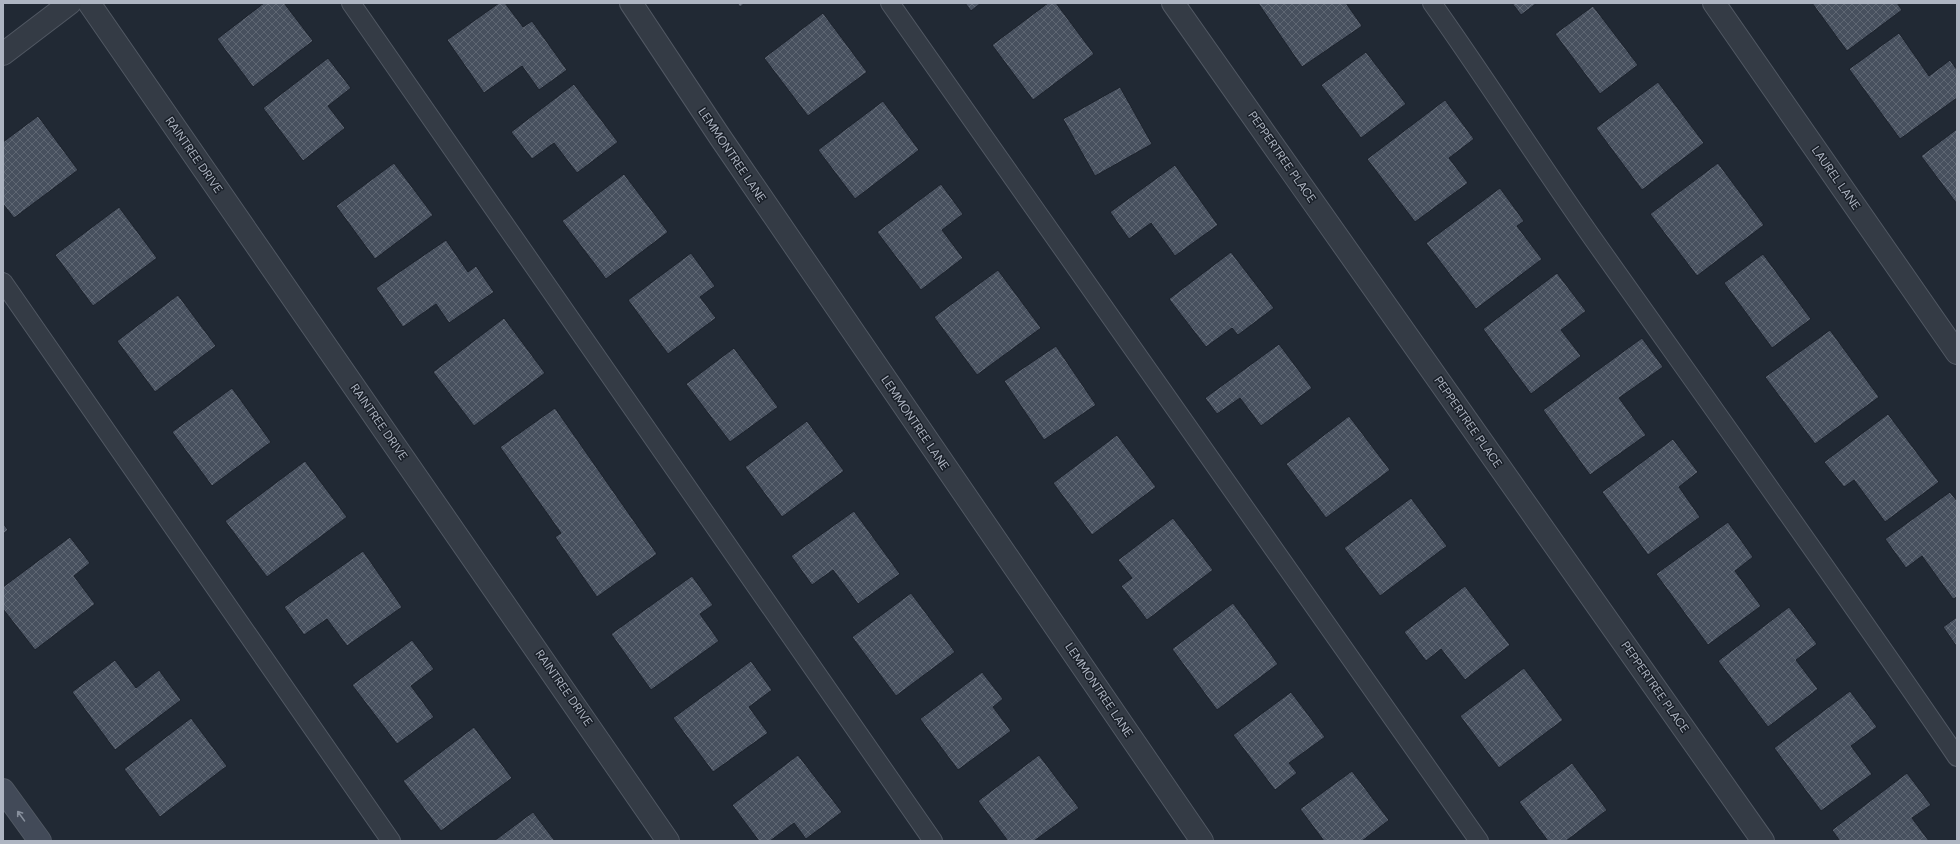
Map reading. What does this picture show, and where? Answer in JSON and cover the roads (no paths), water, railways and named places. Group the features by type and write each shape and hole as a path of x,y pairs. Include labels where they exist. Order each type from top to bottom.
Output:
{"main road":[{"path":"3,790 40,841"}],"street":[{"path":"3,54 70,3"},
{"name":"RAINTREE DRIVE","path":"89,3 668,841"},
{"name":"LEMMONTREE LANE","path":"631,3 720,137 1202,841"},
{"name":"PEPPERTREE PLACE","path":"1173,3 1763,841"},
{"name":"LAUREL LANE","path":"1714,3 1957,353"}],"lane":[{"path":"351,3 933,841"},
{"path":"890,3 1479,841"},
{"path":"1432,3 1485,78 1595,242 1695,381 1957,757"},
{"path":"3,282 391,841"}]}
